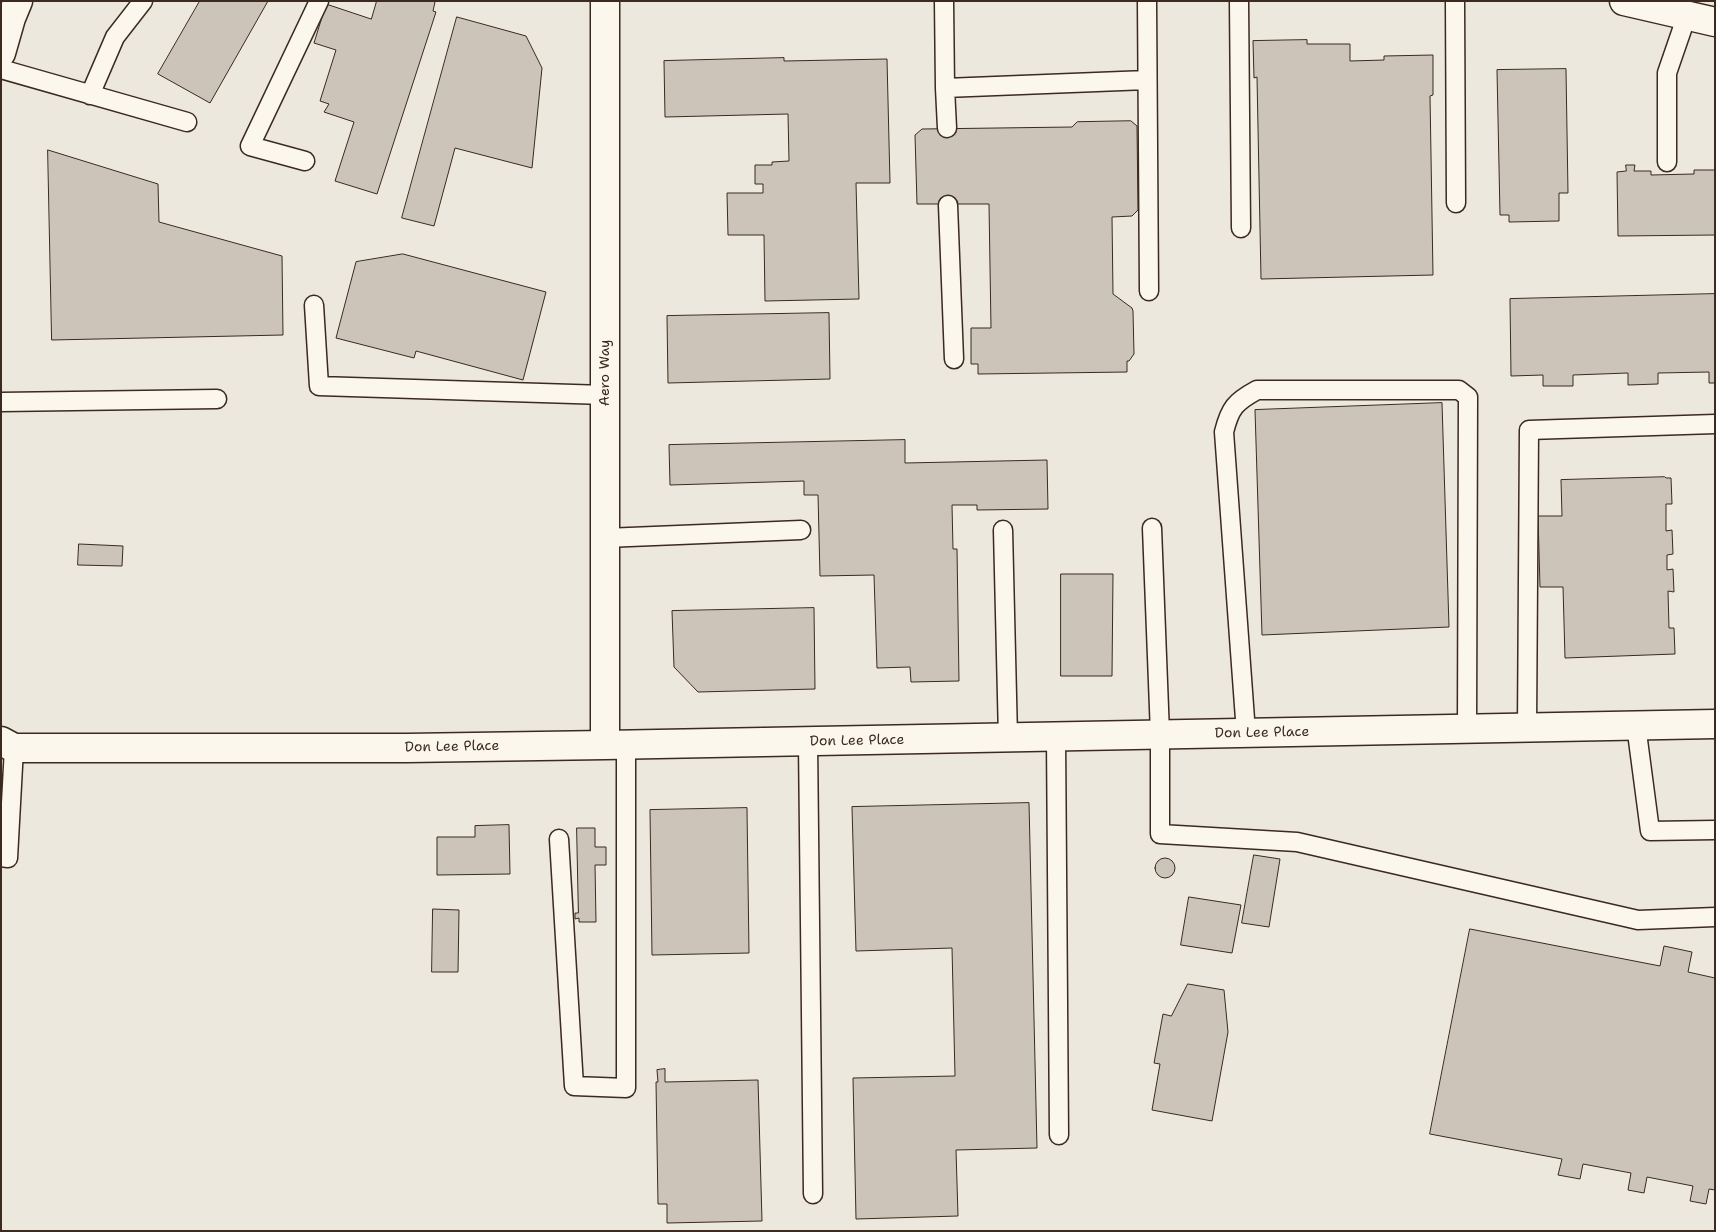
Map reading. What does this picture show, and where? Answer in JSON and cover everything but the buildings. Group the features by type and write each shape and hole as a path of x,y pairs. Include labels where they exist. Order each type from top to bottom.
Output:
{"street":[{"path":"1,53 18,1"},
{"name":"Aero Way","path":"605,1 605,538 615,745"},
{"path":"1624,1 1715,22"},
{"name":"Don Lee Place","path":"8,745 387,748 808,742 1715,724"}],"lane":[{"path":"90,95 116,38 143,1"},
{"path":"305,161 250,146 319,1"},
{"path":"944,1 947,128"},
{"path":"1147,1 1149,291"},
{"path":"1239,1 1241,228"},
{"path":"1455,1 1456,203"},
{"path":"1667,162 1667,73 1687,15"},
{"path":"1,69 187,122"},
{"path":"945,88 1148,80"},
{"path":"948,205 954,359"},
{"path":"314,305 319,386 605,395"},
{"path":"1246,733 1224,432 1229,414 1239,400 1257,390 1459,390 1468,397 1467,729"},
{"path":"1,402 217,399"},
{"path":"1527,728 1529,430 1715,424"},
{"path":"1152,528 1160,734 1160,834 1297,842 1638,920 1715,917"},
{"path":"605,538 801,530"},
{"path":"1003,530 1008,738"},
{"path":"1636,725 1650,831 1715,830"},
{"path":"1056,736 1059,1135"},
{"path":"808,742 813,1194"},
{"path":"1,857 8,858 8,745"},
{"path":"559,839 574,1086 626,1088 615,745"}],"shaded area":[{"path":"1,1 1715,1 1715,1231 1,1231"}]}
